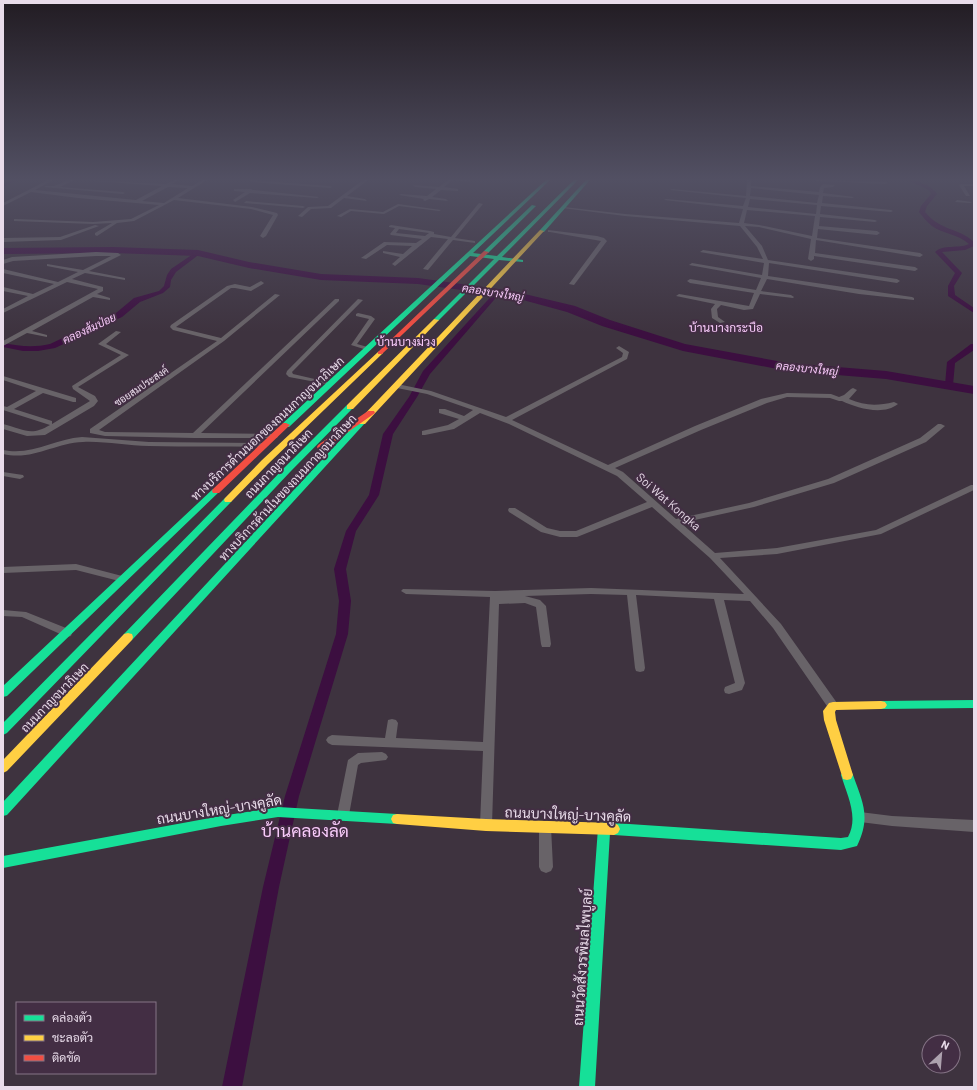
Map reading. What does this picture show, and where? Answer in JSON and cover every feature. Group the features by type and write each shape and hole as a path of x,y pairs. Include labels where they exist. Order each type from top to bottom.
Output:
{"main road":[{"name":"ทางบริการด้านนอกของถนนกาญจนาภิเษก","path":"3,693 274,436 369,349 487,231"},
{"name":"ถนนกาญจนาภิเษก","path":"3,730 266,462 508,231"},
{"name":"ถนนกาญจนาภิเษก","path":"3,768 288,469 525,231"},
{"name":"ทางบริการด้านในของถนนกาญจนาภิเษก","path":"3,811 371,413 542,231"},
{"path":"473,245 465,250 466,253 521,261 524,260 550,231"},
{"path":"266,462 322,392"},
{"path":"288,469 371,413"},
{"path":"833,706 974,704"},
{"name":"ถนนบางใหญ่-บางคูลัด","path":"3,862 221,821 278,812 300,812 486,825 604,828 841,844 852,842 858,833 860,817 830,720 830,711 833,706"},
{"name":"ถนนวัดสังวรพิมลไพบูลย์","path":"587,1087 604,828"}],"street":[{"path":"70,234 73,231"},
{"path":"3,240 57,239 80,231"},
{"path":"97,234 102,231"},
{"path":"263,236 266,231"},
{"path":"396,231 393,234 453,238 473,245"},
{"path":"395,264 432,233 423,231"},
{"path":"426,269 459,231"},
{"path":"550,231 597,238 604,241 572,284"},
{"path":"679,296 719,304 751,308 757,291 766,276 767,270 766,261 759,246 745,231"},
{"path":"784,231 813,238 920,255"},
{"path":"809,268 813,238 816,231"},
{"path":"850,231 877,234"},
{"path":"364,258 389,242 417,245"},
{"path":"385,252 405,256"},
{"path":"703,252 897,281"},
{"path":"3,262 12,259 96,254 118,255 60,284 4,309"},
{"path":"811,254 915,269"},
{"path":"49,265 123,279"},
{"path":"692,265 912,299"},
{"path":"3,271 60,284"},
{"path":"3,344 93,296 101,290 101,288 67,280"},
{"path":"690,281 792,297"},
{"path":"261,283 251,289 235,286 229,287 173,327 222,340 277,295"},
{"path":"3,289 34,296"},
{"path":"93,296 108,299"},
{"path":"194,436 336,300"},
{"path":"330,384 291,376 289,372 360,300"},
{"path":"719,304 714,309 715,318 722,322"},
{"path":"358,315 372,319 354,345 369,349"},
{"path":"25,332 45,336"},
{"path":"3,426 26,434 33,435 42,433 92,404 94,400 75,388 75,386 126,355 101,344 118,332"},
{"name":"ซอยสมประสงค์","path":"222,340 93,431 96,433 105,434 274,436"},
{"path":"506,420 625,358 626,352 619,348"},
{"path":"3,378 73,400"},
{"name":"Soi Wat Kongka","path":"397,386 429,392 506,420 620,474 713,556 752,598 777,626 833,706"},
{"path":"6,408 42,390"},
{"path":"842,398 847,397 853,390"},
{"path":"609,468 698,428 764,401 787,395 831,396 872,408 884,408 894,404"},
{"path":"6,408 50,422"},
{"path":"425,434 451,427 465,420 479,410"},
{"path":"442,411 465,420"},
{"path":"675,522 751,505 831,481 923,440 942,426"},
{"path":"5,455 39,452 73,440 149,444 198,443 265,445"},
{"path":"3,474 20,477"},
{"path":"713,556 777,551 878,532 974,487"},
{"path":"512,510 544,530 560,534 576,534 654,503"},
{"path":"3,570 76,567 123,579"},
{"path":"406,591 528,600 537,602 541,606 546,644"},
{"path":"494,598 591,591 752,598"},
{"path":"631,592 640,668"},
{"path":"718,597 740,683 738,687 729,690"},
{"path":"486,825 494,598"},
{"path":"3,613 23,614 67,633"},
{"path":"390,744 392,723"},
{"path":"332,740 488,748"},
{"path":"342,815 354,759 382,757"},
{"path":"860,817 892,821 974,826"},
{"path":"545,827 546,866"}],"waterway":[{"path":"948,231 966,238 973,244 965,248 941,250 938,252 959,273 951,286 952,296 974,311"},
{"name":"คลองบางใหญ่","path":"3,251 113,250 198,253 249,265 321,277 418,281 512,294 571,309 606,323 683,347 788,367 886,375 974,390"},
{"name":"คลองส้มป่อย","path":"3,345 23,349 38,349 52,346 119,315 137,300 161,292 167,287 170,275 174,270 198,253"},
{"path":"232,1087 271,887 292,796 342,634 345,601 340,569 351,531 374,495 388,434 413,397 426,373 498,292"},
{"path":"949,385 951,362 974,346"}],"traffic: fast":[{"path":"286,425 494,231"},
{"path":"486,252 508,231"},
{"path":"436,320 525,231"},
{"path":"469,254 521,261"},
{"path":"128,637 288,469 350,407"},
{"path":"3,811 362,422"},
{"path":"3,693 216,491"},
{"path":"3,730 228,500"},
{"path":"881,705 974,704"},
{"path":"614,829 841,844 852,842 859,825 859,817 856,801 847,775"},
{"path":"3,862 221,821 278,812 397,819"},
{"path":"587,1087 604,828"}],"traffic: slow":[{"path":"362,422 542,231"},
{"path":"350,407 436,320"},
{"path":"228,500 265,462 380,353"},
{"path":"3,768 128,637"},
{"path":"847,775 830,720 829,711 833,706 881,705"},
{"path":"397,819 486,825 614,829"}],"traffic: jam":[{"path":"380,353 486,252"},
{"path":"321,447 371,413"},
{"path":"216,491 286,425"}],"district":[{"name":"บ้านบางกระบือ","path":"726,327"},
{"name":"บ้านบางม่วง","path":"406,341"},
{"name":"บ้านคลองลัด","path":"305,830"}]}
